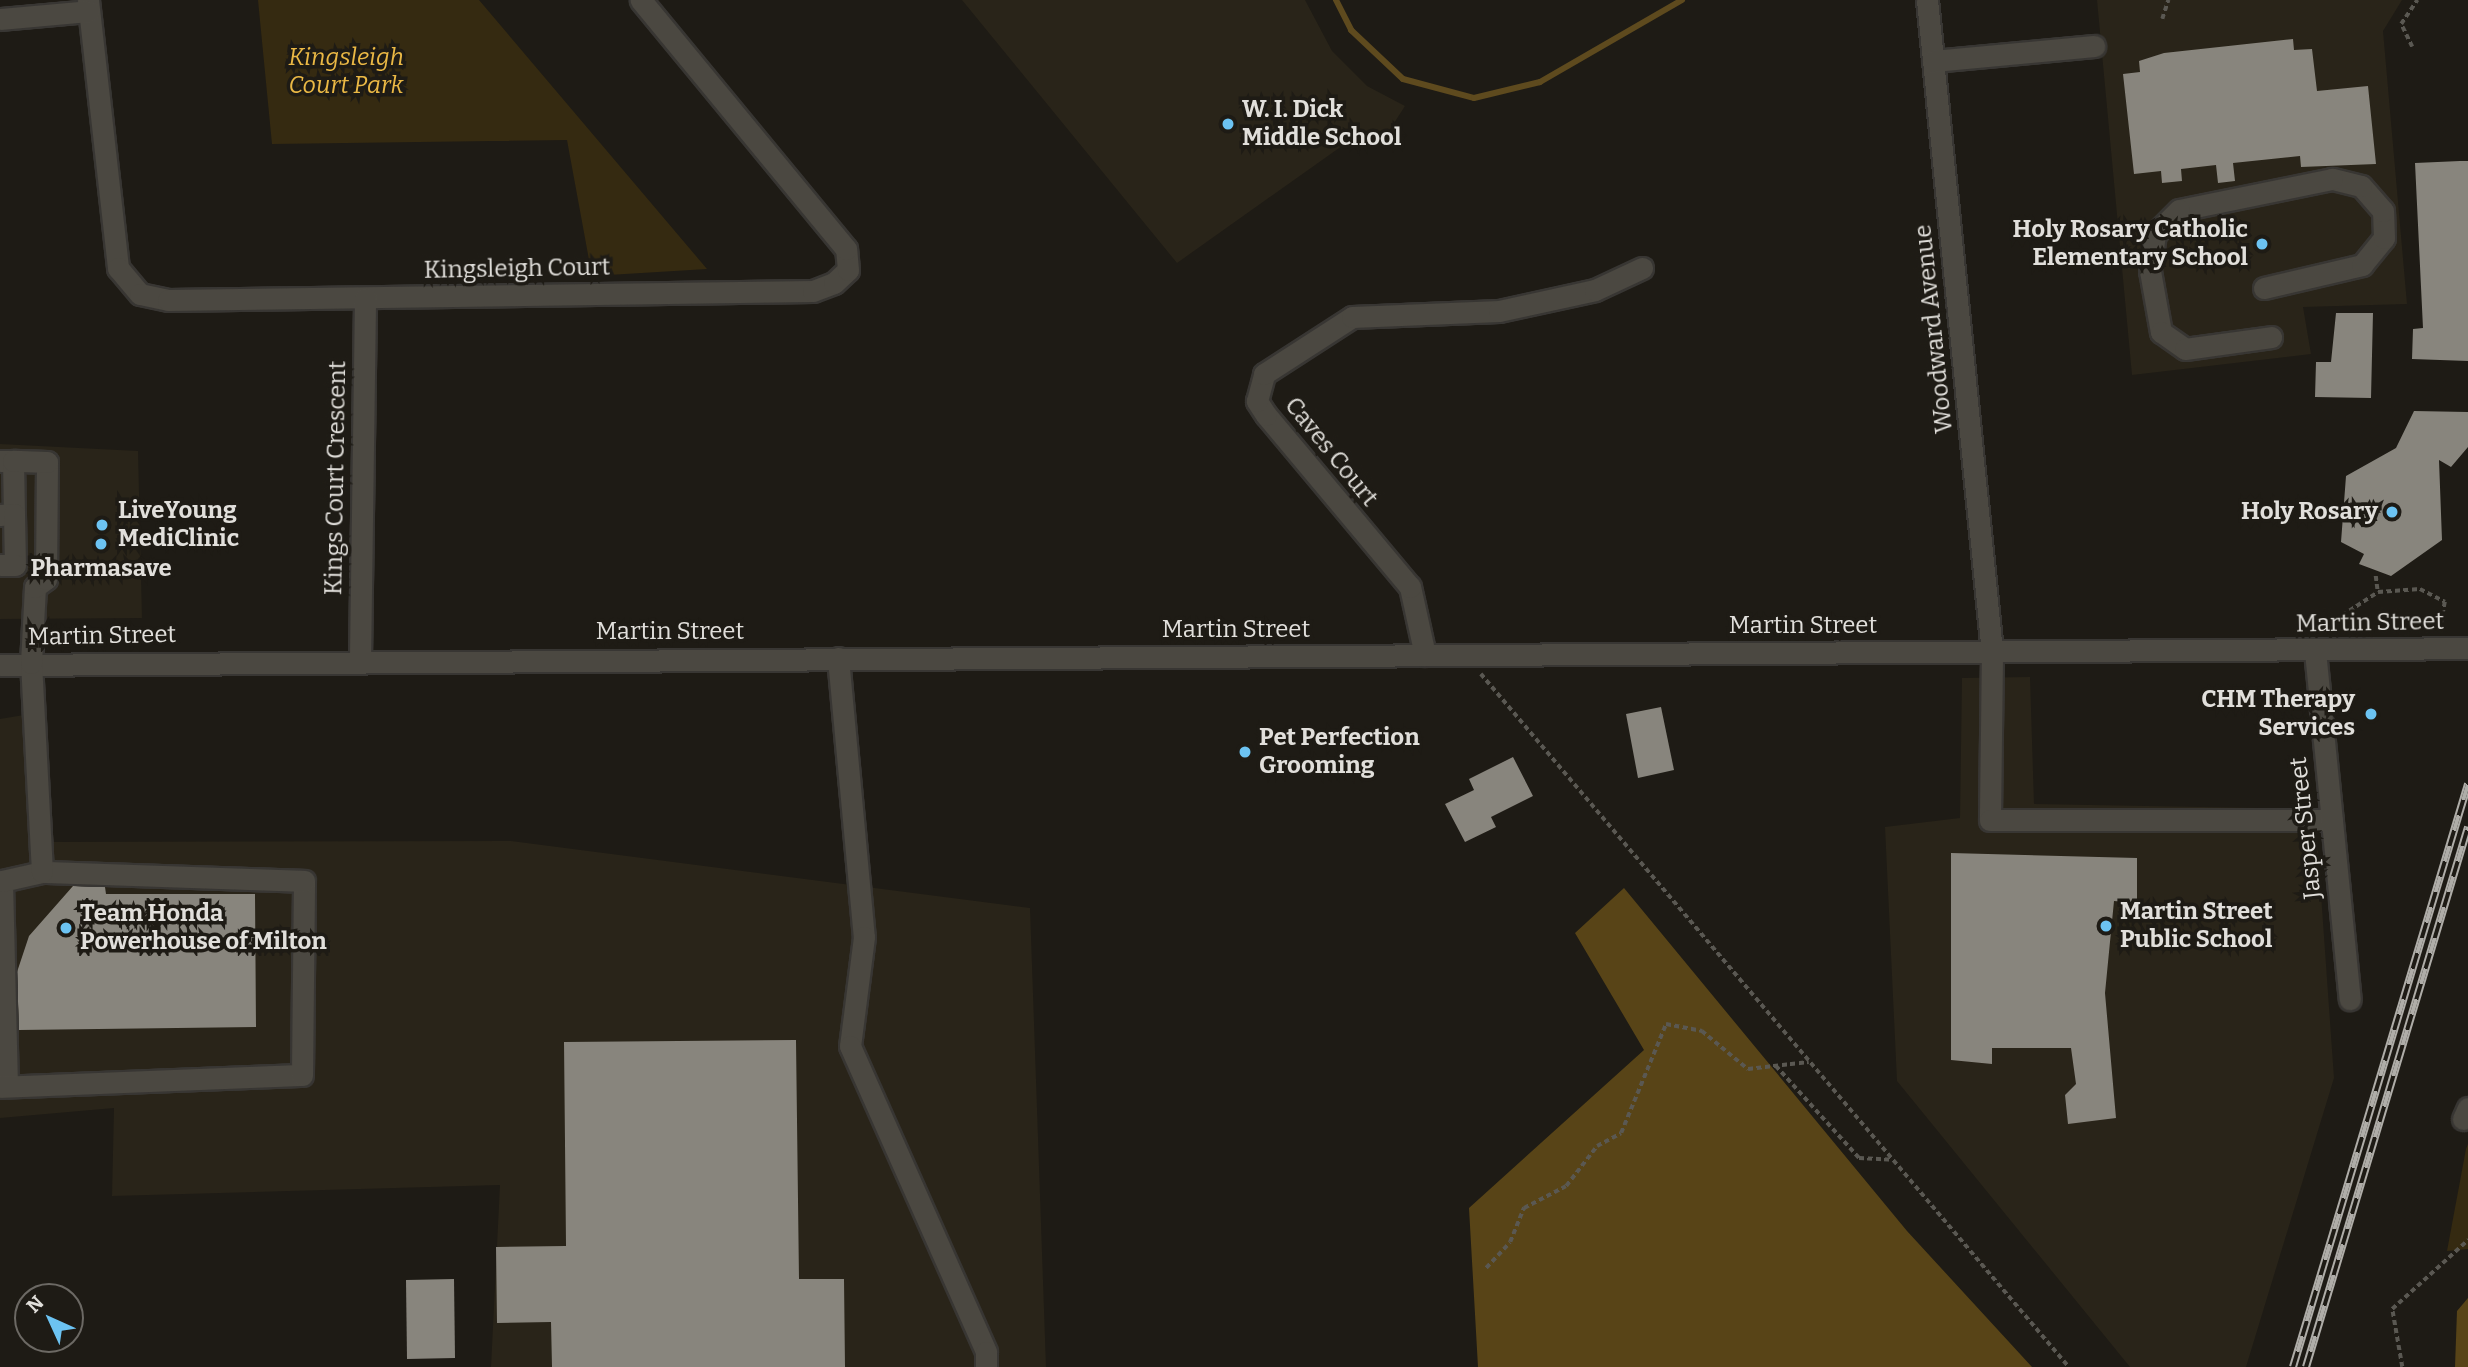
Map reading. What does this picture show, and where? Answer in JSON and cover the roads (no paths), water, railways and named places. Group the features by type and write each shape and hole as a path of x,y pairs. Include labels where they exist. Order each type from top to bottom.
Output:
{"street":[{"name":"Kingsleigh Court","path":"88,5 118,268 130,287 168,300 813,291 844,275 846,249 641,0"},
{"name":"Woodward Avenue","path":"1927,0 1992,652 1990,820 2332,820"},
{"path":"0,19 88,5"},
{"path":"1933,61 2094,46"},
{"path":"2264,288 2362,265 2384,238 2383,211 2361,186 2332,179 2179,210 2155,234 2150,271 2161,332 2185,349 2271,337"},
{"name":"Caves Court","path":"1425,655 1410,587 1266,415 1257,401 1264,374 1352,317 1499,312 1595,290 1642,268"},
{"name":"Kings Court Crescent","path":"360,659 365,298"},
{"path":"6,461 47,462 46,579 35,587 23,582 7,565 6,461"},
{"path":"35,587 31,663 42,872"},
{"name":"Martin Street","path":"2,663 2468,648"},
{"name":"Jasper Street","path":"2323,650 2332,820 2350,999"},
{"path":"838,658 863,937 850,1046 986,1352 986,1367"},
{"path":"42,872 304,881 302,1075 4,1087 2,881 42,872"}],"waterway":[{"path":"1336,0 1351,30 1403,79 1474,98 1540,82 1682,0"}],"railway":[{"path":"2293,1367 2468,784"},
{"path":"2306,1367 2468,827"}],"place":[{"name":"W. I. Dick Middle School","path":"1228,124"},
{"name":"Holy Rosary Catholic Elementary School","path":"2262,244"},
{"name":"Holy Rosary","path":"2392,512"},
{"name":"LiveYoung MediClinic","path":"102,525"},
{"name":"Pharmasave","path":"101,544"},
{"name":"CHM Therapy Services","path":"2371,714"},
{"name":"Pet Perfection Grooming","path":"1245,752"},
{"name":"Martin Street Public School","path":"2106,926"},
{"name":"Team Honda Powerhouse of Milton","path":"66,928"}],"park label":[{"name":"Kingsleigh Court Park","path":"346,72"}]}
